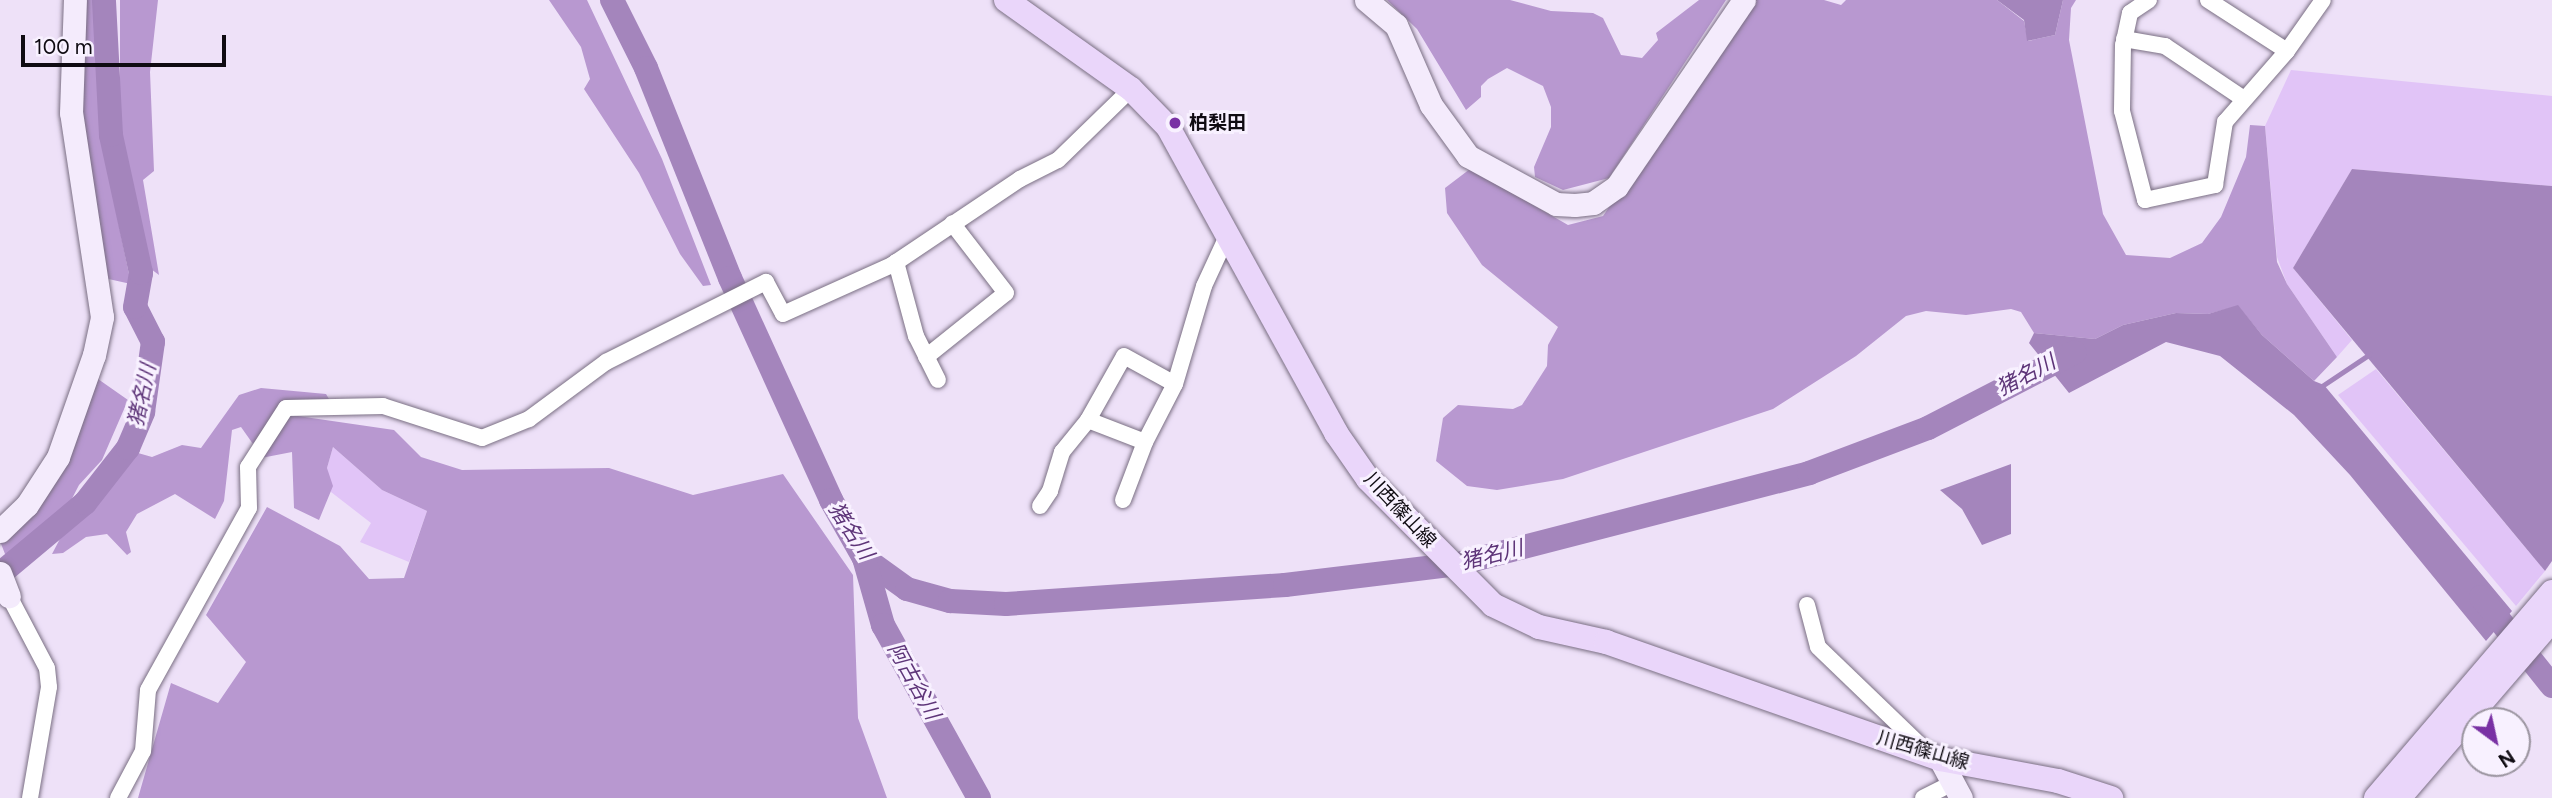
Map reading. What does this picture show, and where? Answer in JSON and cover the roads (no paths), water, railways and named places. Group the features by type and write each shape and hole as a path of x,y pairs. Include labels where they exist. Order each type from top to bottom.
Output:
{"main road":[{"name":"川西篠山線","path":"1015,3 1131,89 1168,127 1336,433 1368,479 1476,589 1517,619 1606,642 1935,757 2059,781 2111,798"},
{"path":"2376,798 2545,620 2552,592"},
{"path":"2399,798 2487,682"}],"street":[{"path":"0,531 27,505 58,457 94,355 102,317 71,113 75,0"},
{"path":"1366,0 1396,25 1431,104 1468,156 1556,204 1575,205 1593,203 1617,186 1744,0"},
{"path":"2150,0 2130,13 2124,39 2122,111 2145,200 2215,185 2225,122 2287,51 2323,0"},
{"path":"2208,0 2287,51"},
{"path":"2124,39 2165,46 2244,99"},
{"path":"118,798 142,751 148,690 249,508 247,467 286,408 383,406 482,438 529,419 606,362 766,282 783,314 896,262 952,223 1058,160 1131,89"},
{"path":"926,356 1006,293 952,223"},
{"path":"1123,500 1145,442 1175,384 1204,286 1228,234"},
{"path":"896,262 926,356 938,380"},
{"path":"1040,506 1050,491 1062,452 1088,420 1124,356 1175,384"},
{"path":"1088,420 1145,442"},
{"path":"0,573 7,602 47,668 49,687 30,798"},
{"path":"1807,605 1818,646 1935,757 1957,791 1923,798"}],"waterway":[{"name":"猪名川","path":"0,574 85,503 128,448 143,412 153,342 135,307 141,273 111,135 104,0"},
{"name":"猪名川","path":"612,0 646,68 730,278 831,500 864,558 907,589 950,601 1006,604 1285,585 1458,564 1809,473 1928,428 2075,352"},
{"path":"2319,388 2370,354"},
{"name":"阿古谷川","path":"864,558 883,625 979,798"},
{"name":"猪名川","path":"2481,597 2552,686"}],"place":[{"name":"柏梨田","path":"1175,123"}]}
